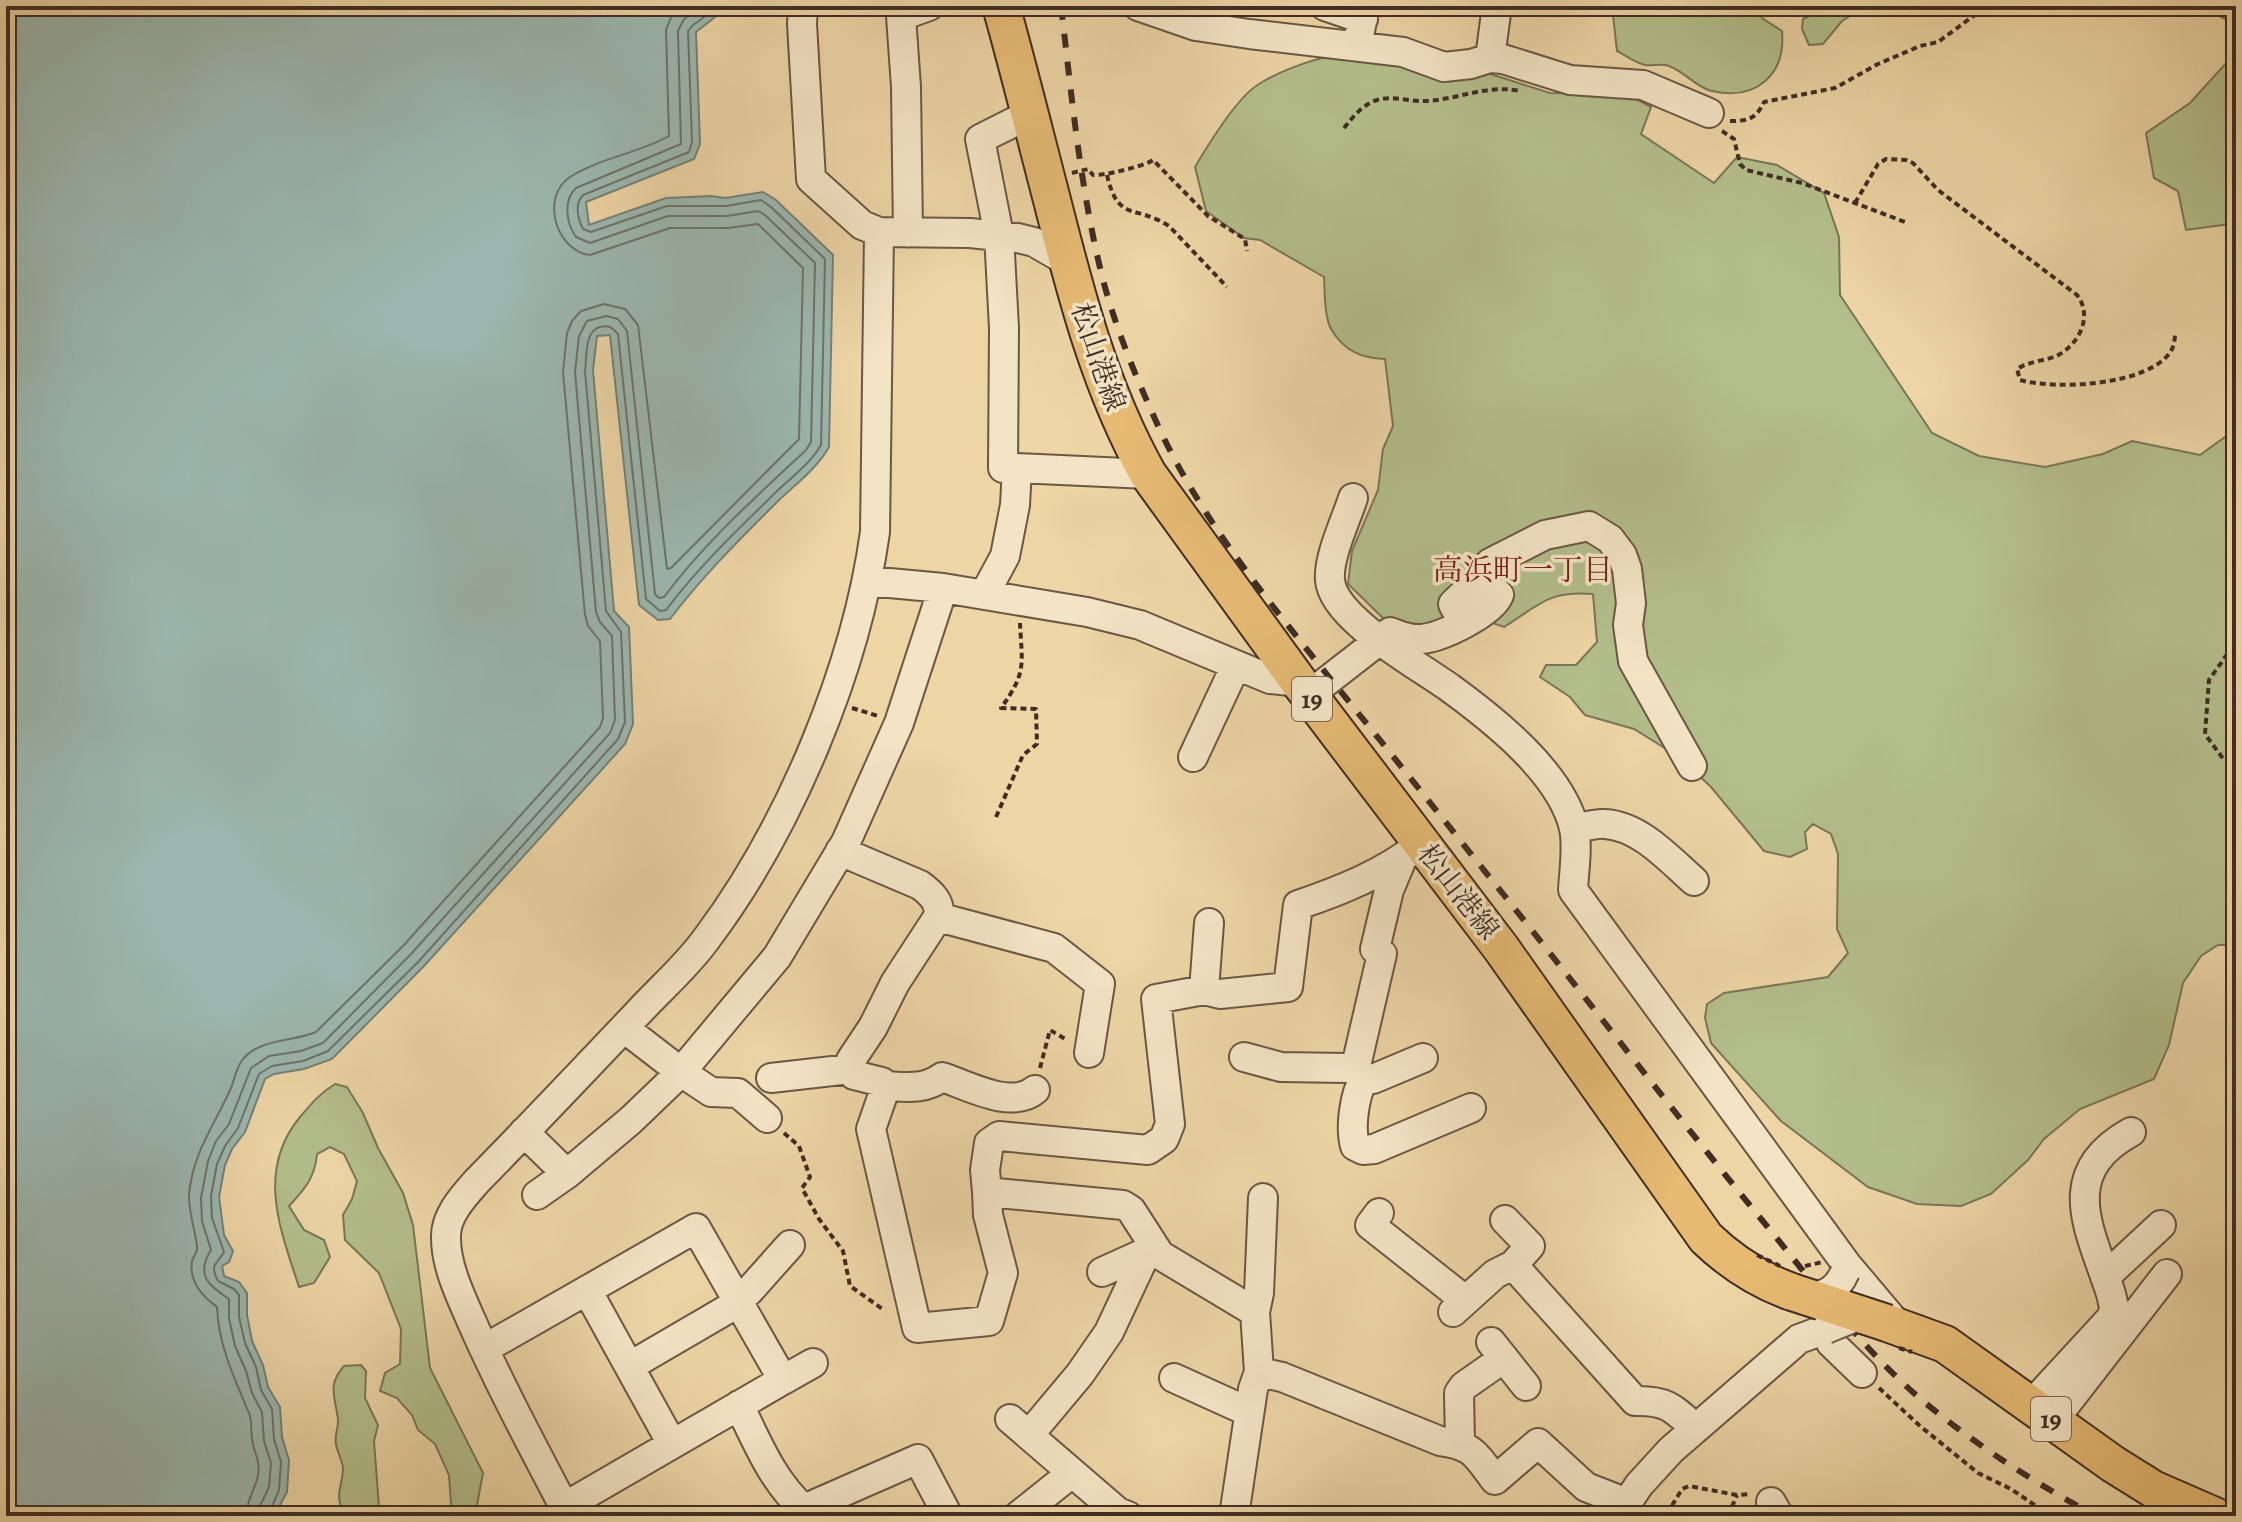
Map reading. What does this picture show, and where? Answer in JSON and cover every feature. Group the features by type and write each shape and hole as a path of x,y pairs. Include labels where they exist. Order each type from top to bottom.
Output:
{"main road":[{"name":"松山港線","path":"1001,6 1067,261 1099,370 1124,429 1148,474 1304,688 1411,852 1501,948 1706,1238 1730,1261 1788,1291 1945,1344 2153,1489 2215,1516"}],"street":[{"path":"803,6 811,179 862,225 879,232 999,235 1034,242 1067,261"},
{"path":"908,233 906,87 901,16 929,6"},
{"path":"1138,6 1196,26 1249,34 1362,24"},
{"path":"1325,6 1362,24 1403,52 1444,67 1490,58 1503,59 1570,80 1643,85 1709,113"},
{"path":"1490,58 1497,6"},
{"path":"1030,114 980,139 999,235 1004,328 1003,468 1148,474"},
{"path":"813,1363 672,1444 566,1511 484,1349 456,1285 446,1238 450,1219 460,1200 706,940 769,843 808,758 843,670 868,581 875,532 879,232"},
{"path":"984,595 1005,556 1015,505 1017,468"},
{"path":"1259,1372 1282,1377 1440,1441 1460,1444 1473,1450 1495,1480 1546,1436 1586,1487 1625,1509 1655,1466 1799,1339 1826,1329 1883,1322 1573,890 1574,829 1560,796 1531,758 1499,727 1450,688 1380,640 1352,616 1333,593 1330,566 1353,498"},
{"path":"868,581 943,588 1087,612 1140,625 1270,679 1304,688 1390,632 1409,639 1438,636 1472,618 1486,610 1499,595 1490,594 1455,608 1453,604 1490,563 1545,535 1589,526 1610,539 1622,555 1629,580 1629,642 1633,661 1692,766"},
{"path":"537,1195 631,1120 681,1072 777,957 840,851 899,723 943,588"},
{"path":"1193,757 1236,665"},
{"path":"1574,829 1602,823 1623,827 1656,847 1694,881"},
{"path":"840,851 920,885 939,906 938,917 895,983 873,1027 851,1060 850,1069 854,1075 882,1082 886,1086 919,1087 932,1084 942,1077 999,1096 1028,1095 1035,1090"},
{"path":"886,1086 871,1129 917,1328 989,1321 1003,1273 988,1215 985,1170 989,1143 999,1136 1148,1150 1164,1139 1182,1133 1156,999 1204,990 1220,994 1288,987 1298,905 1349,888 1411,852"},
{"path":"1411,852 1389,890 1375,949 1382,954 1360,1073 1352,1137 1355,1146 1363,1150 1374,1149 1471,1108"},
{"path":"938,917 1054,948 1100,984 1089,1053"},
{"path":"1204,990 1209,923"},
{"path":"624,1028 711,1092 738,1093 767,1118"},
{"path":"1244,1057 1281,1067 1347,1068 1373,1079 1423,1058"},
{"path":"771,1078 850,1069"},
{"path":"524,1132 567,1174"},
{"path":"2042,1413 2112,1317 2114,1307 2085,1212 2084,1184 2106,1150 2117,1139 2131,1132"},
{"path":"987,1192 1123,1205 1131,1210 1150,1250 1255,1312"},
{"path":"1234,1516 1249,1412 1259,1372 1255,1312 1259,1293 1263,1198"},
{"path":"1379,1213 1370,1225 1459,1306 1495,1274 1513,1265 1530,1246 1505,1220"},
{"path":"2105,1277 2161,1225"},
{"path":"484,1349 696,1228 783,1380"},
{"path":"630,1366 738,1301 790,1245"},
{"path":"1102,1272 1150,1250"},
{"path":"1128,1516 1118,1512 1019,1427 1080,1374 1109,1332 1150,1250"},
{"path":"1513,1265 1635,1401 1657,1400 1672,1407 1695,1428"},
{"path":"1788,1291 1814,1297 1826,1293 1836,1286 1846,1268"},
{"path":"2042,1413 2167,1274"},
{"path":"587,1290 672,1444"},
{"path":"1788,1291 1798,1307 1802,1327 1799,1339"},
{"path":"1826,1329 1831,1343 1862,1373"},
{"path":"1460,1444 1459,1393 1498,1350 1526,1386"},
{"path":"1174,1378 1249,1412"},
{"path":"739,1405 768,1464 788,1495 804,1509 918,1459 948,1516"},
{"path":"1018,1516 1072,1473"}],"path":[{"path":"1709,113 1731,121 1748,121 1759,114 1764,102 1835,88 1892,58 1938,42 1987,6"},
{"path":"1344,128 1357,112 1375,100 1385,98 1428,101 1485,90 1524,92"},
{"path":"1709,113 1716,126 1734,139 1740,164 1746,170 1802,183 1905,222"},
{"path":"1855,203 1878,164 1886,159 1906,160 1913,163 1938,190 2077,295 2083,303 2085,316 2079,335 2056,356 2017,369 2020,380 2075,385 2129,376 2160,362 2172,351 2175,333"},
{"path":"1049,190 1064,184 1073,171 1088,169 1093,175 1107,175 1153,160 1208,216 1245,239 1247,251"},
{"path":"1107,175 1116,202 1169,226 1227,287"},
{"path":"996,817 1023,755 1037,744 1036,709 1001,708 1014,690 1023,669 1019,601"},
{"path":"2236,649 2228,653 2209,680 2205,734 2224,760 2236,765"},
{"path":"831,701 899,723"},
{"path":"1035,1090 1050,1030 1089,1053"},
{"path":"767,1118 799,1146 810,1177 802,1188 819,1219 843,1251 850,1286 884,1310"},
{"path":"1862,1373 1978,1473 2011,1489 2051,1516"},
{"path":"1625,1509 1656,1516 1667,1514 1682,1489 1689,1486 1737,1495 1763,1496 1775,1509"},
{"path":"1728,1516 1737,1495"}],"green space":[{"path":"1612,6 1756,6 1762,18 1782,31 1779,60 1773,72 1755,88 1728,93 1712,91 1669,66 1641,64 1617,51"},
{"path":"1822,6 1854,6 1853,14 1842,21 1823,44 1809,45 1802,29 1803,19"},
{"path":"2200,6 2236,6 2236,226 2230,224 2186,230 2178,191 2154,178 2146,133 2190,103 2229,60 2227,20"},
{"path":"1371,46 1428,54 1550,93 1627,94 1651,107 1641,134 1714,183 1737,157 1777,165 1824,193 1839,237 1840,295 1932,433 1979,456 2045,467 2103,454 2132,441 2200,455 2236,429 2236,945 2218,945 2201,956 2183,983 2169,1045 2154,1079 2080,1109 2044,1139 2028,1160 1991,1194 1961,1206 1917,1204 1868,1187 1781,1121 1711,1043 1705,1018 1707,1004 1724,993 1828,977 1848,953 1837,929 1838,854 1831,834 1813,824 1805,832 1807,849 1790,857 1764,851 1711,787 1679,757 1634,729 1585,715 1570,697 1540,677 1546,665 1576,665 1597,642 1593,594 1554,597 1504,627 1484,620 1431,635 1386,621 1348,584 1352,551 1378,490 1383,449 1393,426 1385,359 1354,352 1336,337 1327,317 1324,277 1260,240 1244,238 1206,211 1195,167 1215,134 1250,90 1299,65"},
{"path":"335,1084 347,1087 403,1193 413,1225 430,1368 483,1473 477,1505 481,1516 458,1516 451,1504 449,1475 435,1444 418,1430 412,1415 397,1398 380,1391 385,1373 400,1364 401,1329 379,1273 345,1240 343,1215 357,1181 344,1154 330,1147 317,1154 308,1183 289,1206 304,1230 324,1240 330,1257 314,1283 299,1287 279,1222 275,1179 287,1137 300,1117"},
{"path":"361,1365 366,1371 365,1398 378,1425 374,1441 379,1507 389,1516 347,1516 340,1503 343,1468 336,1441 338,1422 334,1385 344,1366"}],"water":[{"path":"6,6 729,6 696,32 700,144 694,159 586,202 589,225 666,198 725,198 763,192 776,200 833,255 829,447 811,470 720,560 670,619 658,620 639,605 610,335 597,336 593,370 614,611 629,627 633,724 625,744 424,966 332,1059 265,1079 245,1132 232,1149 225,1165 219,1197 224,1235 233,1251 229,1262 222,1266 224,1276 239,1282 247,1293 252,1341 263,1365 268,1387 280,1407 282,1437 289,1460 287,1492 274,1516 6,1516"}],"railway":[{"path":"1061,6 1086,196 1109,300 1138,380 1172,454 1234,554 1695,1137 1860,1339 1923,1401 1964,1433 2029,1477 2096,1516"}],"district":[{"name":"高浜町一丁目","path":"1523,570"}]}
